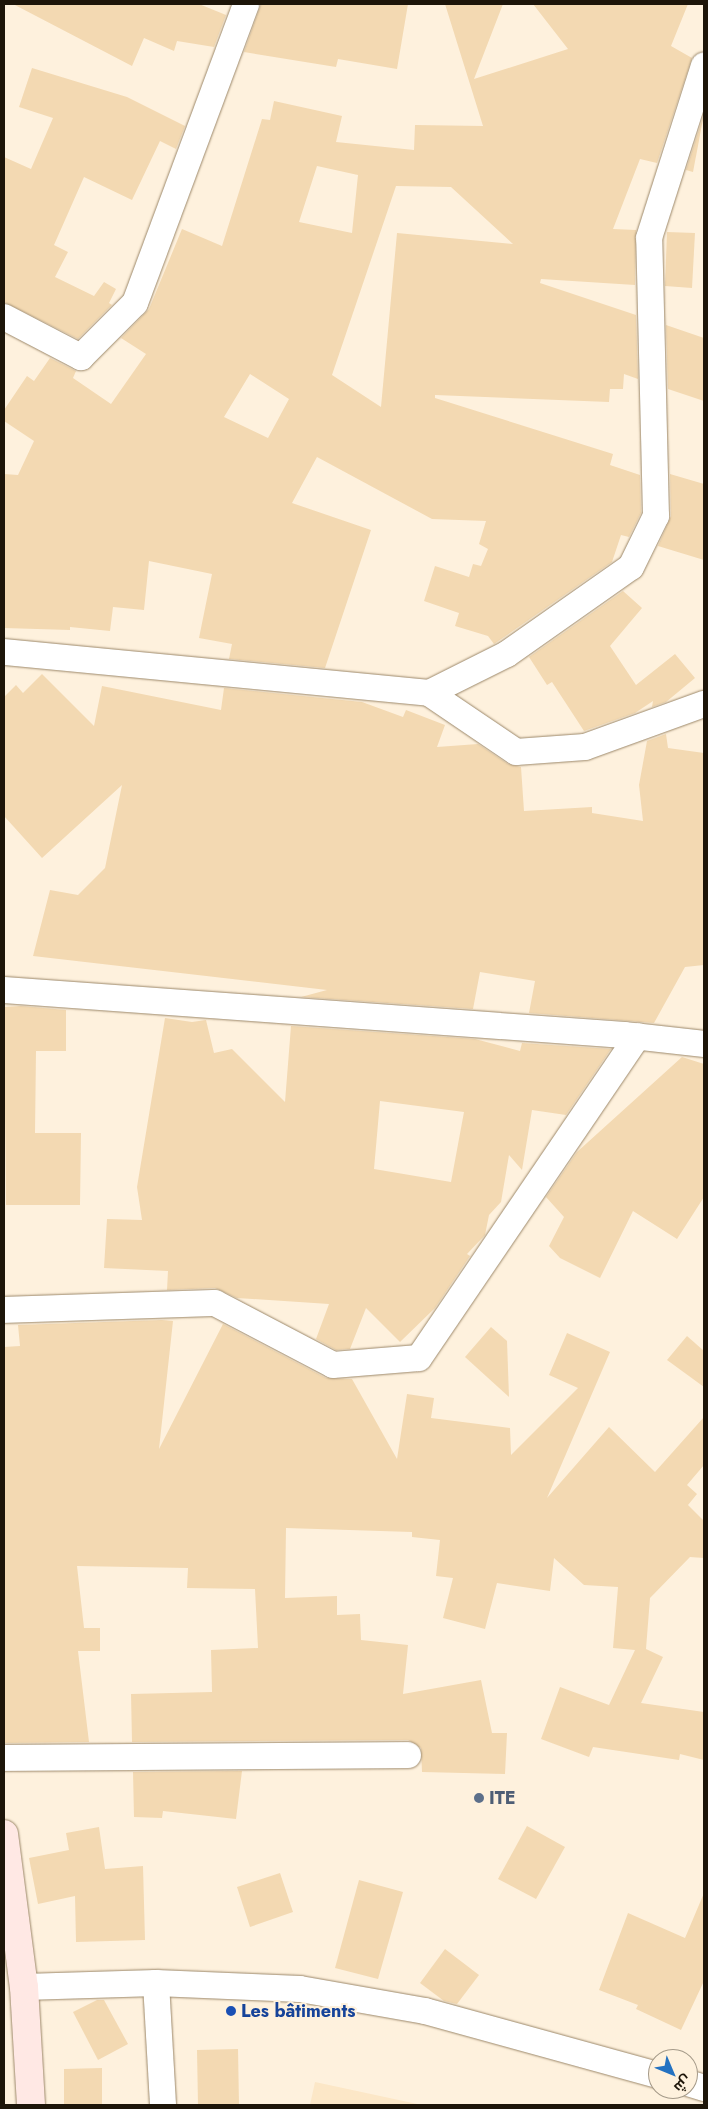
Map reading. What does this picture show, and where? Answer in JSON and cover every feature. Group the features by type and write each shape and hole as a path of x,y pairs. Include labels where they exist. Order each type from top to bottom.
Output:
{"street":[{"path":"4,317 81,357 135,303 246,4"},
{"path":"430,693 506,654 631,567 656,516 649,238 704,66"},
{"path":"4,652 430,693 516,752 585,747 704,704"},
{"path":"4,990 638,1036 704,1044"},
{"path":"4,1310 215,1303 333,1365 418,1358 638,1036"},
{"path":"4,1758 408,1754"},
{"path":"4,1834 24,1987 31,2105"},
{"path":"24,1987 156,1983 300,1989 425,2011 648,2072"},
{"path":"156,1983 163,2105"}],"shaded area":[{"path":"315,2082 422,2105 310,2105"}],"building":[{"path":"13,4 199,4 226,15 214,47 177,41 174,51 144,38 132,66"},
{"path":"261,4 408,4 397,69 338,59 336,67 244,52"},
{"path":"445,4 503,4 474,79 568,49 533,4 688,4 671,46 692,58 657,163 640,159 613,229 636,230 635,285 541,279 540,283 636,315 638,379 624,374 623,389 610,389 609,402 435,395 435,398 613,454 610,465 640,475 641,513 629,537 621,535 612,562 494,644 488,636 455,626 459,613 424,601 435,566 469,577 473,564 481,566 488,549 479,544 486,521 432,519 317,457 292,503 371,530 325,668 229,659 232,644 199,638 212,574 149,561 144,610 113,607 110,631 70,627 70,630 4,628 4,474 18,475 34,441 4,421 4,410 27,376 34,381 50,358 76,371 73,378 111,404 146,354 121,338 149,309 182,229 222,246 262,119 270,120 274,101 342,116 336,142 414,150 415,125 483,126","holes":["317,166 358,175 352,233 299,222","396,186 451,187 513,244 397,233 381,407 332,375","250,374 289,399 268,438 224,417"]},
{"path":"32,68 127,97 185,126 176,149 160,141 132,200 84,177 54,245 68,252 55,277 94,296 104,282 116,289 109,303 112,305 78,339 4,302 4,157 31,169 53,118 19,107"},
{"path":"704,114 693,172 686,170"},
{"path":"667,232 695,233 692,288 665,286"},
{"path":"666,325 704,338 704,401 668,389"},
{"path":"670,474 704,484 704,560 658,546 671,516"},
{"path":"623,591 642,608 610,646 636,685 675,654 695,678 666,702 652,707 653,701 635,713 584,731 552,682 547,685 529,657"},
{"path":"42,674 94,726 102,686 221,710 224,688 362,702 403,717 406,710 445,725 437,747 478,744 508,764 521,767 524,811 592,807 592,813 643,821 639,785 647,741 666,734 668,748 704,753 704,965 685,967 654,1023 529,1013 535,981 480,972 473,1009 301,997 327,990 33,956 50,890 78,895 105,868 122,785 42,858 4,816 4,697 16,685 23,693"},
{"path":"21,1006 66,1010 66,1051 36,1051 35,1133 81,1133 80,1205 6,1205 4,1007"},
{"path":"165,1018 192,1022 206,1020 214,1053 232,1049 285,1102 291,1026 475,1039 520,1051 522,1043 611,1049 566,1115 532,1110 522,1170 509,1155 501,1202 489,1215 485,1235 467,1254 470,1256 435,1308 400,1342 366,1308 350,1349 336,1350 316,1339 329,1304 237,1298 215,1288 167,1290 168,1271 104,1268 107,1219 142,1220 137,1187","holes":["380,1101 464,1112 451,1182 374,1169"]},
{"path":"682,1057 704,1064 704,1197 677,1239 633,1211 600,1278 560,1258 549,1246 564,1217 546,1197 577,1152"},
{"path":"173,1321 159,1449 223,1324 326,1378 352,1379 397,1459 407,1394 434,1398 431,1418 510,1428 511,1455 578,1388 549,1375 567,1333 610,1352 547,1498 609,1427 655,1472 704,1417 704,1465 687,1485 697,1494 688,1505 704,1521 704,1558 690,1557 650,1598 646,1649 663,1657 641,1703 704,1712 704,1760 680,1754 679,1760 593,1747 589,1757 541,1739 560,1687 609,1705 635,1650 613,1648 618,1587 584,1585 554,1558 550,1591 497,1583 485,1629 443,1618 453,1578 436,1576 440,1540 412,1537 412,1532 286,1528 285,1598 337,1596 337,1615 360,1614 361,1640 408,1645 403,1694 481,1680 492,1733 507,1733 505,1774 422,1772 421,1748 408,1740 132,1742 131,1694 212,1692 211,1650 258,1648 255,1589 187,1588 188,1568 77,1566 84,1628 100,1628 100,1651 78,1651 89,1742 4,1743 4,1347 20,1346 18,1325"},
{"path":"491,1327 507,1341 509,1397 465,1357"},
{"path":"687,1336 704,1351 704,1387 667,1360"},
{"path":"242,1771 236,1819 163,1811 162,1818 134,1817 133,1772"},
{"path":"527,1826 565,1847 536,1899 498,1879"},
{"path":"99,1827 105,1869 143,1866 145,1940 76,1942 75,1896 38,1904 29,1858 69,1850 66,1833"},
{"path":"280,1873 293,1912 250,1927 237,1887"},
{"path":"359,1880 403,1892 378,1979 335,1968"},
{"path":"704,1893 704,1981 681,2030 636,2009 638,2005 599,1990 628,1913 685,1938"},
{"path":"445,1949 479,1975 457,2004 444,2001 420,1983"},
{"path":"97,2000 104,2000 128,2044 98,2060 73,2012"},
{"path":"238,2049 239,2105 198,2105 197,2050"},
{"path":"102,2068 102,2105 64,2105 64,2069"}],"place":[{"name":"ITE","path":"479,1798"},
{"name":"Les bâtiments","path":"231,2011"}]}
